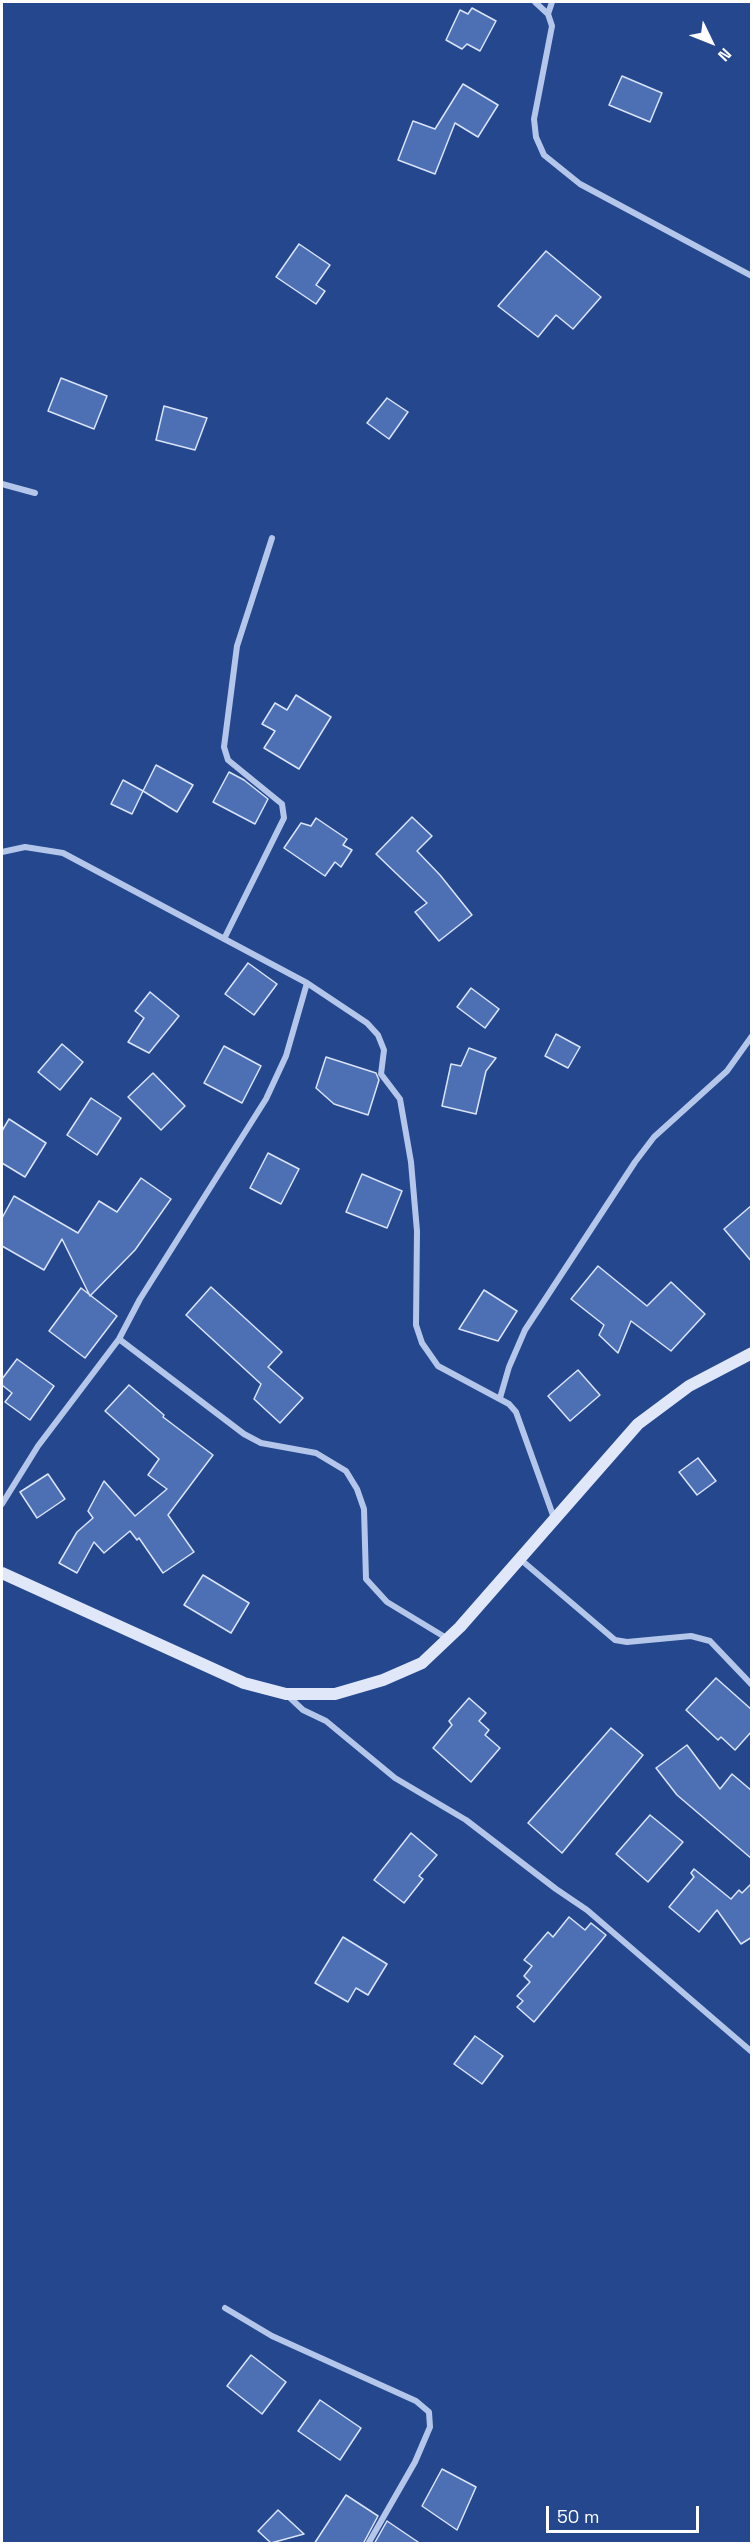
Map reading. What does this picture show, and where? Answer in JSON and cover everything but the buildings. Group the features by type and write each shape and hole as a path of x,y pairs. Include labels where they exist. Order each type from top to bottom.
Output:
{"street":[{"path":"535,2 548,14 552,26 534,119 536,137 544,154 580,184 752,276"},
{"path":"548,14 552,2"},
{"path":"2,484 35,493"},
{"path":"224,939 284,818 282,804 228,760 224,747 237,646 272,538"},
{"path":"2,852 25,847 63,853 307,983 367,1023 378,1035 384,1050 381,1074 400,1100 411,1162 417,1231 416,1325 422,1343 438,1366 500,1398 516,1412 554,1518"},
{"path":"2,1504 38,1446 119,1339 140,1299 266,1099 286,1056 307,983"},
{"path":"500,1398 509,1366 525,1330 635,1162 654,1137 727,1071 752,1036"},
{"path":"119,1339 244,1434 261,1443 316,1452 346,1471 357,1489 364,1509 366,1579 387,1602 407,1617 448,1639"},
{"path":"2,1574 244,1683 286,1694 335,1694 383,1680 422,1663 448,1639 638,1424 689,1386 752,1353"},
{"path":"520,1558 615,1640 627,1642 661,1637 691,1636 710,1641 752,1685"},
{"path":"286,1694 303,1710 326,1722 395,1778 466,1820 587,1910 752,2052"},
{"path":"225,2308 272,2336 416,2401 429,2412 430,2427 416,2462 368,2544"}]}
